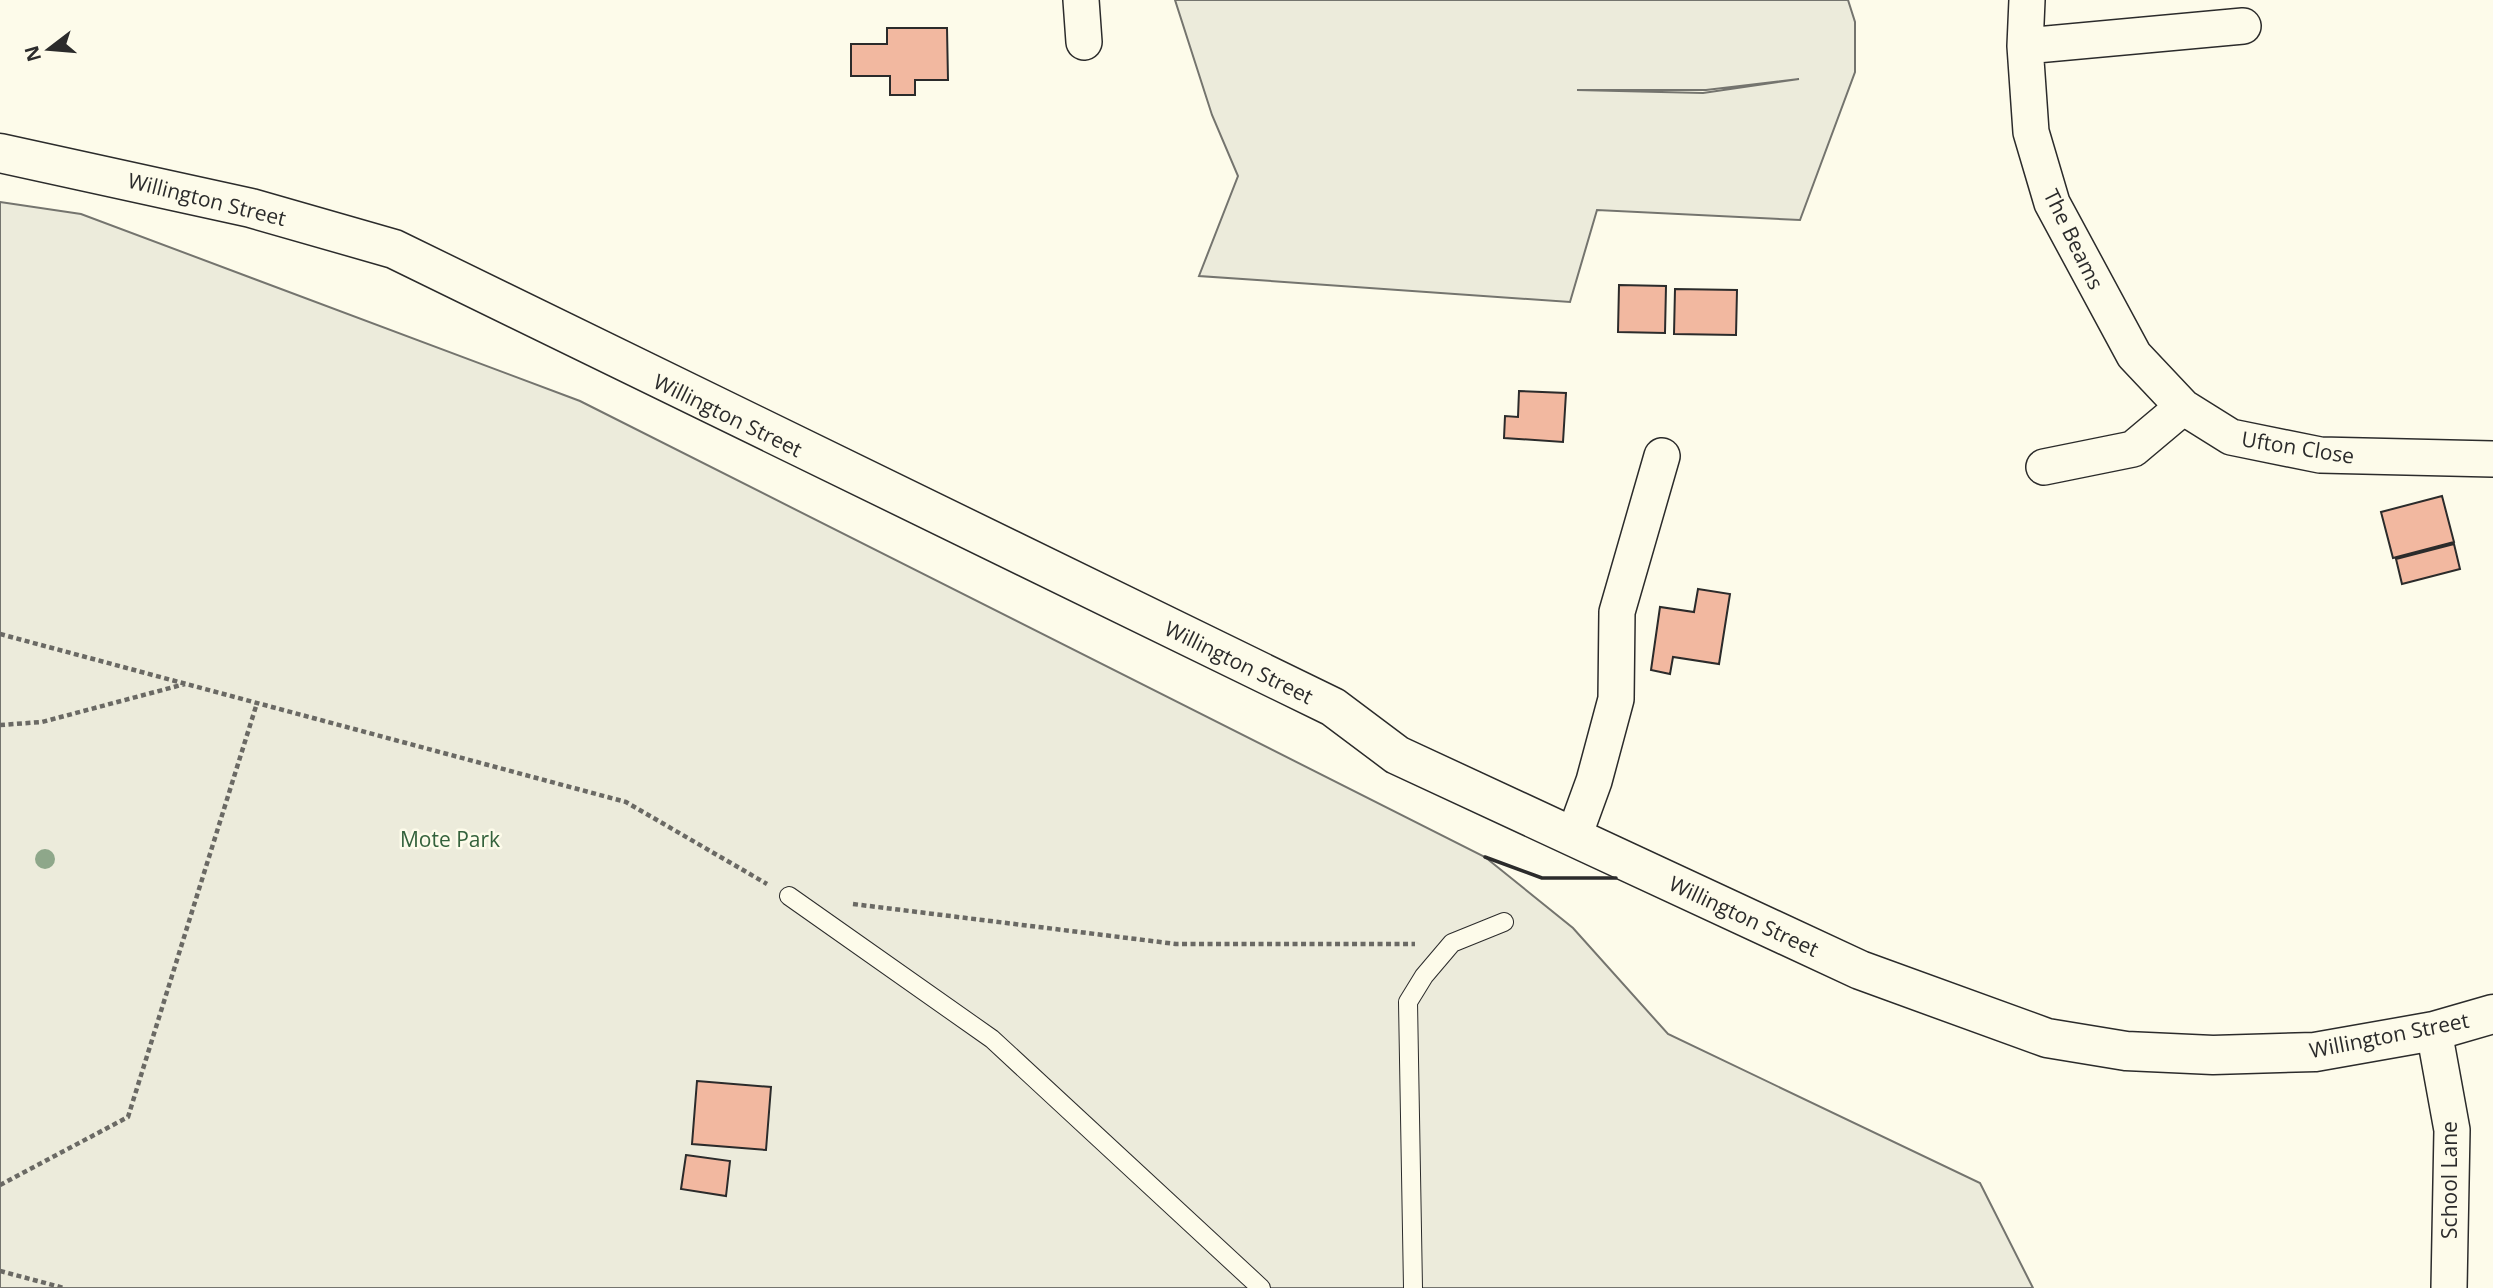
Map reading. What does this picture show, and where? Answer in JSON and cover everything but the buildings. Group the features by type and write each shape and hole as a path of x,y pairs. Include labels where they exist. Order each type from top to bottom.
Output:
{"street":[{"path":"1081,0 1084,42"},
{"name":"The Beams","path":"2027,0 2025,47 2031,132 2052,203 2134,355 2183,407"},
{"path":"2025,47 2243,26"},
{"name":"Willington Street","path":"0,153 251,208 394,249 1333,707 1397,755 1860,970 2046,1038 2126,1051 2213,1055 2315,1052 2434,1031 2493,1014"},
{"path":"2044,467 2133,449 2183,407"},
{"name":"Ufton Close","path":"2183,407 2231,437 2320,455 2493,459"},
{"path":"1574,836 1594,781 1616,699 1617,612 1662,456"},
{"name":"School Lane","path":"2434,1031 2452,1129 2449,1288"}],"lane":[{"path":"789,896 992,1039 1261,1288"},
{"path":"1413,1288 1408,1002 1424,976 1452,943 1504,922"}],"path":[{"path":"0,634 626,802 789,896 1176,944 1452,943"},
{"path":"0,725 42,722 186,684"},
{"path":"0,1185 128,1117 257,703"},
{"path":"0,1271 64,1288"}],"green space":[{"path":"1175,0 1848,0 1855,22 1855,72 1800,220 1597,210 1570,302 1199,276 1238,176 1212,115","holes":["1799,79 1703,93 1577,90 1706,90"]},
{"name":"Mote Park","path":"0,202 81,214 580,401 1485,857 1573,928 1668,1034 1980,1183 2033,1288 0,1288"}],"wall":[{"path":"1485,857 1542,878 1616,878"}]}
